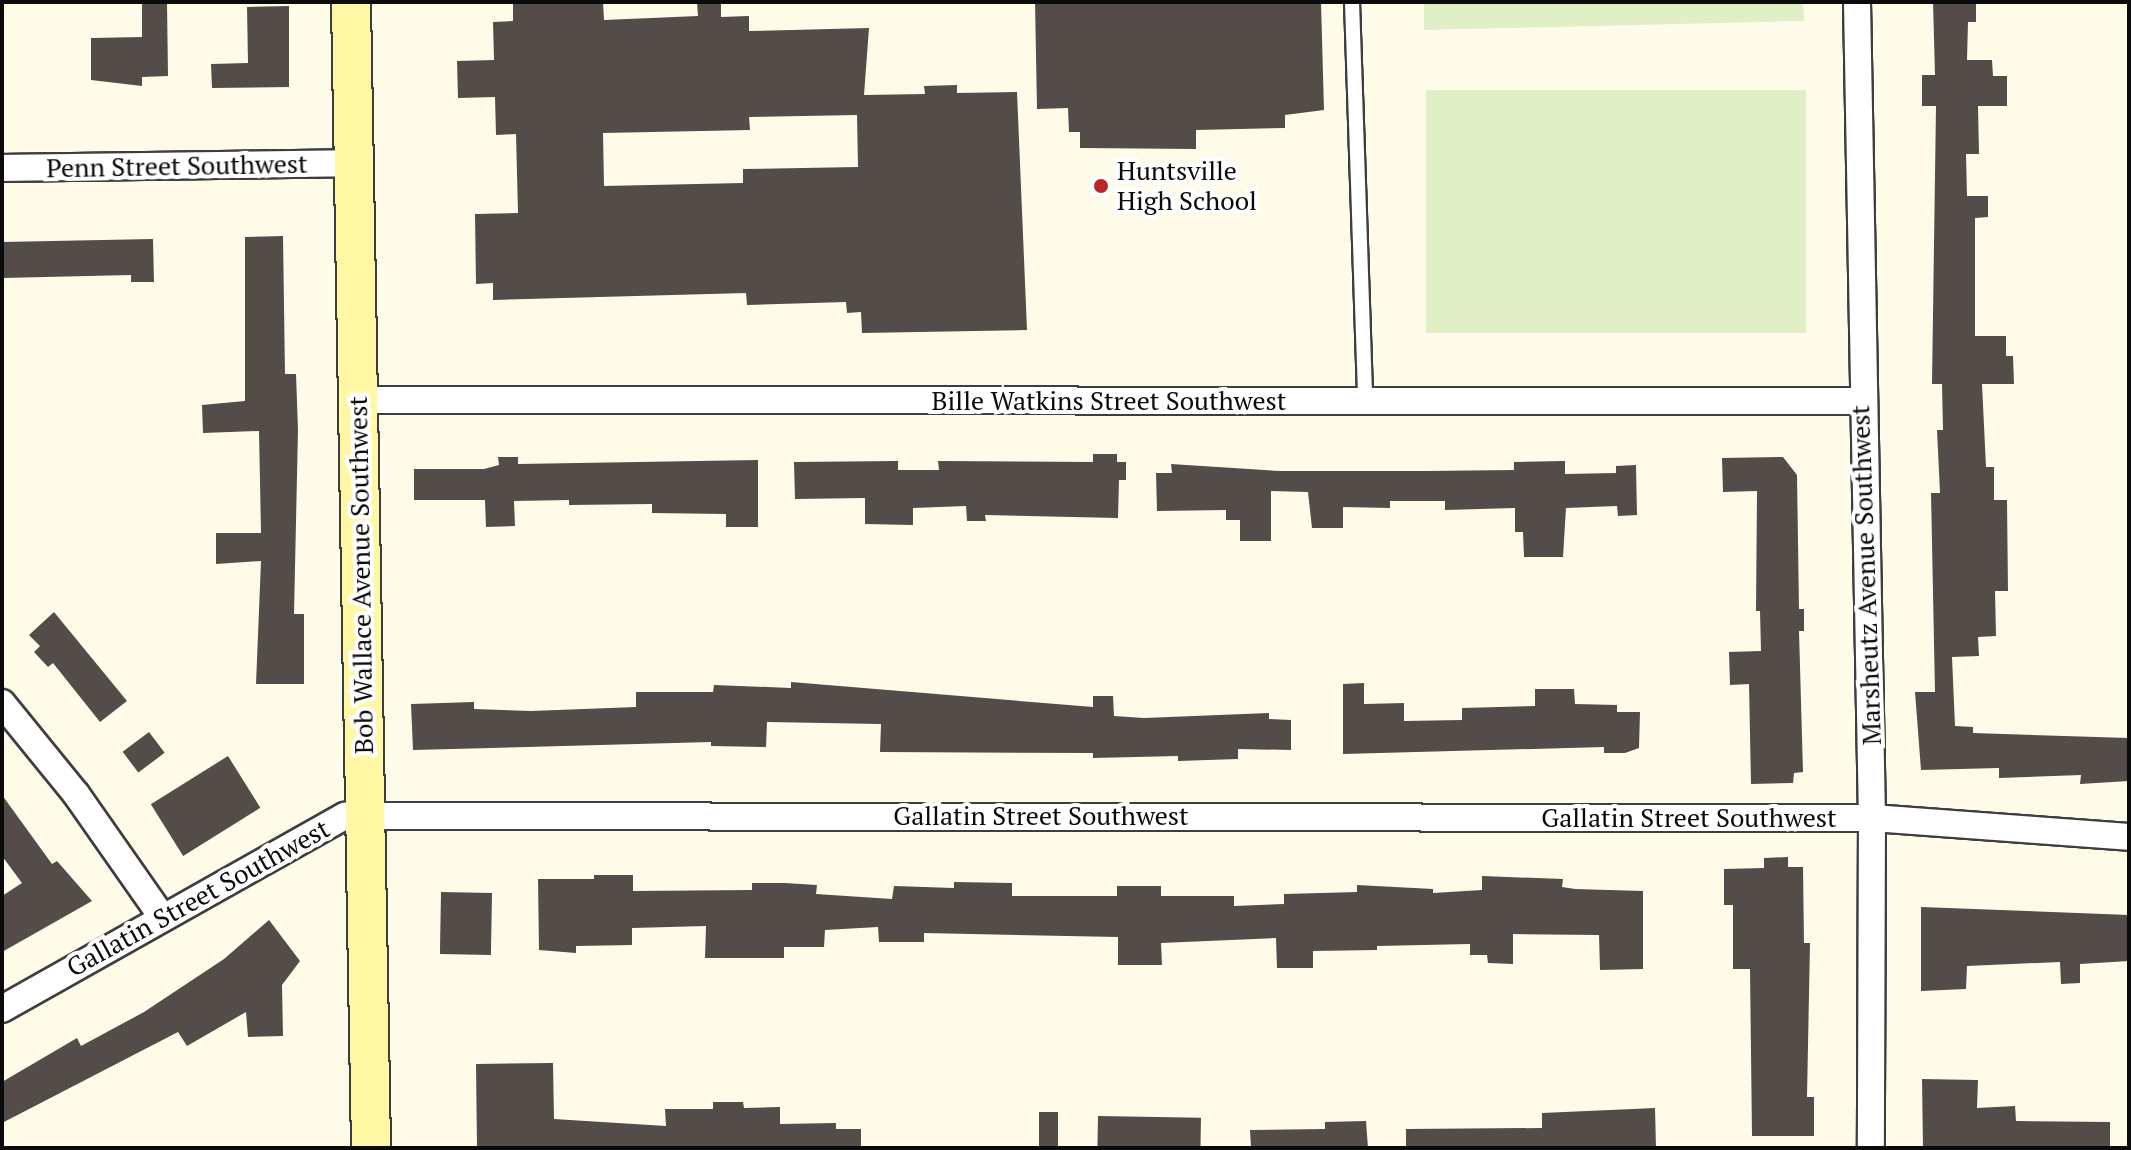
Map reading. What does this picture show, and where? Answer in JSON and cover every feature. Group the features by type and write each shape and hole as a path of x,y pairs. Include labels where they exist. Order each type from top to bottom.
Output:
{"main road":[{"name":"Bob Wallace Avenue Southwest","path":"351,2 371,1148"}],"street":[{"name":"Marsheutz Avenue Southwest","path":"1857,2 1861,401 1872,818 1871,1148"},
{"name":"Penn Street Southwest","path":"2,168 353,163"},
{"name":"Bille Watkins Street Southwest","path":"357,400 1861,401"},
{"path":"2,703 76,794 162,917"},
{"name":"Gallatin Street Southwest","path":"2,1009 345,816 1872,818 2129,837"}],"lane":[{"path":"1352,2 1365,401"}],"green space":[{"path":"1424,2 1803,2 1804,21 1424,30"},
{"path":"1426,90 1806,90 1806,333 1426,333"}],"building":[{"path":"142,2 167,2 168,76 142,77 142,86 91,80 91,38 142,37"},
{"path":"513,2 603,2 604,20 698,16 697,2 721,2 721,17 749,16 749,31 869,28 864,95 925,94 924,86 957,85 957,93 1017,92 1027,330 862,333 861,312 847,313 846,302 747,305 746,293 493,300 493,283 476,284 475,214 518,213 516,134 496,135 495,97 458,98 457,61 494,60 493,22 513,21","holes":["857,115 858,167 743,169 743,183 604,186 603,133 750,130 749,117"]},
{"path":"1035,2 1321,2 1324,110 1285,115 1285,128 1196,130 1196,149 1080,148 1080,132 1069,132 1068,108 1037,109"},
{"path":"1933,2 1976,2 1976,22 1968,22 1967,60 1992,60 1993,76 2007,76 2007,106 1978,106 1979,154 1966,154 1967,196 1988,196 1988,217 1975,218 1975,336 2006,336 2006,356 2013,356 2014,384 1982,384 1986,467 1994,467 1994,500 2007,500 2008,591 1995,591 1996,636 1978,637 1979,656 1952,657 1955,726 1973,727 1973,733 2129,738 2129,781 2080,784 2081,775 1999,778 1999,768 1921,770 1915,692 1935,692 1931,493 1940,493 1937,430 1943,430 1942,384 1932,384 1936,106 1922,106 1922,75 1935,75"},
{"path":"289,6 289,87 212,88 211,64 248,63 247,7"},
{"path":"283,236 285,374 296,374 298,430 294,614 304,614 304,684 256,684 261,561 216,564 216,533 261,533 259,431 203,433 202,405 245,401 245,237"},
{"path":"153,239 154,282 131,282 131,275 2,278 2,242"},
{"path":"1093,454 1117,454 1117,462 1126,462 1126,480 1119,480 1118,518 985,515 986,521 967,521 966,506 913,508 913,525 865,524 865,498 795,499 794,462 898,461 898,470 939,470 938,461 1093,462"},
{"path":"498,457 518,457 518,464 758,460 758,527 726,527 726,514 652,513 652,504 569,505 569,500 514,501 515,526 486,527 485,500 414,500 414,469 484,469 499,465"},
{"path":"1783,457 1797,475 1799,609 1804,609 1804,631 1799,631 1803,772 1794,773 1793,783 1751,784 1749,684 1730,685 1729,652 1761,651 1760,611 1756,611 1757,491 1723,492 1722,458"},
{"path":"1565,461 1565,474 1616,473 1616,466 1636,465 1637,515 1618,516 1617,506 1566,508 1563,557 1524,557 1523,532 1515,532 1515,508 1445,510 1445,501 1390,501 1390,508 1343,507 1343,528 1312,528 1308,492 1271,491 1271,541 1240,541 1240,520 1226,520 1226,510 1157,511 1156,473 1172,473 1171,464 1279,471 1428,471 1514,470 1514,462"},
{"path":"54,612 127,701 100,722 53,663 48,667 34,652 40,646 29,635"},
{"path":"791,682 1093,707 1093,696 1113,696 1114,716 1144,718 1269,713 1269,719 1291,720 1291,750 1238,749 1238,759 1178,761 1178,756 1093,758 1093,753 880,752 881,724 767,722 766,747 711,746 711,742 413,750 411,704 474,702 474,709 531,711 636,707 636,692 713,692 714,685 791,688"},
{"path":"1364,683 1364,704 1404,703 1404,721 1462,720 1462,708 1535,706 1535,689 1574,689 1575,704 1617,705 1617,712 1640,712 1639,748 1625,753 1604,753 1604,747 1343,754 1343,684"},
{"path":"149,732 165,753 138,773 123,752"},
{"path":"228,756 260,808 183,856 151,804"},
{"path":"2,795 52,864 57,861 92,901 2,952 2,896 22,883 2,856"},
{"path":"1788,857 1788,867 1803,867 1804,943 1810,943 1807,1097 1814,1097 1814,1136 1752,1136 1750,969 1733,969 1733,905 1724,905 1724,869 1764,868 1764,858"},
{"path":"594,875 633,875 633,891 752,890 752,883 785,883 817,885 816,894 892,899 894,886 954,888 954,882 1012,883 1012,896 1117,896 1117,886 1161,886 1161,896 1234,896 1234,906 1284,904 1284,894 1357,892 1357,885 1433,889 1433,893 1482,890 1482,876 1563,879 1562,887 1575,889 1643,891 1643,969 1600,970 1599,935 1513,934 1513,964 1488,963 1487,955 1470,955 1470,944 1313,951 1313,968 1277,968 1276,938 1161,943 1162,965 1118,965 1118,937 924,933 924,942 879,942 878,927 825,930 824,947 784,947 784,958 705,958 706,926 632,928 632,945 576,946 576,953 539,950 538,879 594,879"},
{"path":"441,892 492,893 491,955 440,954"},
{"path":"1921,907 2129,915 2129,961 2080,964 2080,983 2061,984 2060,962 1967,966 1966,989 1921,991"},
{"path":"269,920 300,961 282,985 283,1036 248,1037 246,1012 187,1046 178,1032 2,1123 2,1082 77,1038 81,1046 144,1012 224,959"},
{"path":"553,1063 554,1119 666,1126 665,1109 713,1109 713,1102 743,1102 744,1108 780,1107 780,1124 836,1123 836,1129 861,1129 861,1148 477,1148 476,1064"},
{"path":"1922,1079 1978,1080 1977,1108 2015,1106 2016,1121 2110,1122 2110,1148 1923,1148"},
{"path":"1655,1108 1656,1148 1406,1148 1406,1129 1542,1128 1542,1113"},
{"path":"1039,1112 1058,1112 1058,1148 1039,1148"},
{"path":"1098,1116 1201,1118 1200,1148 1097,1148"},
{"path":"1366,1121 1368,1148 1251,1148 1250,1130 1325,1129 1325,1122"}],"place":[{"name":"Huntsville High School","path":"1101,186"}]}
